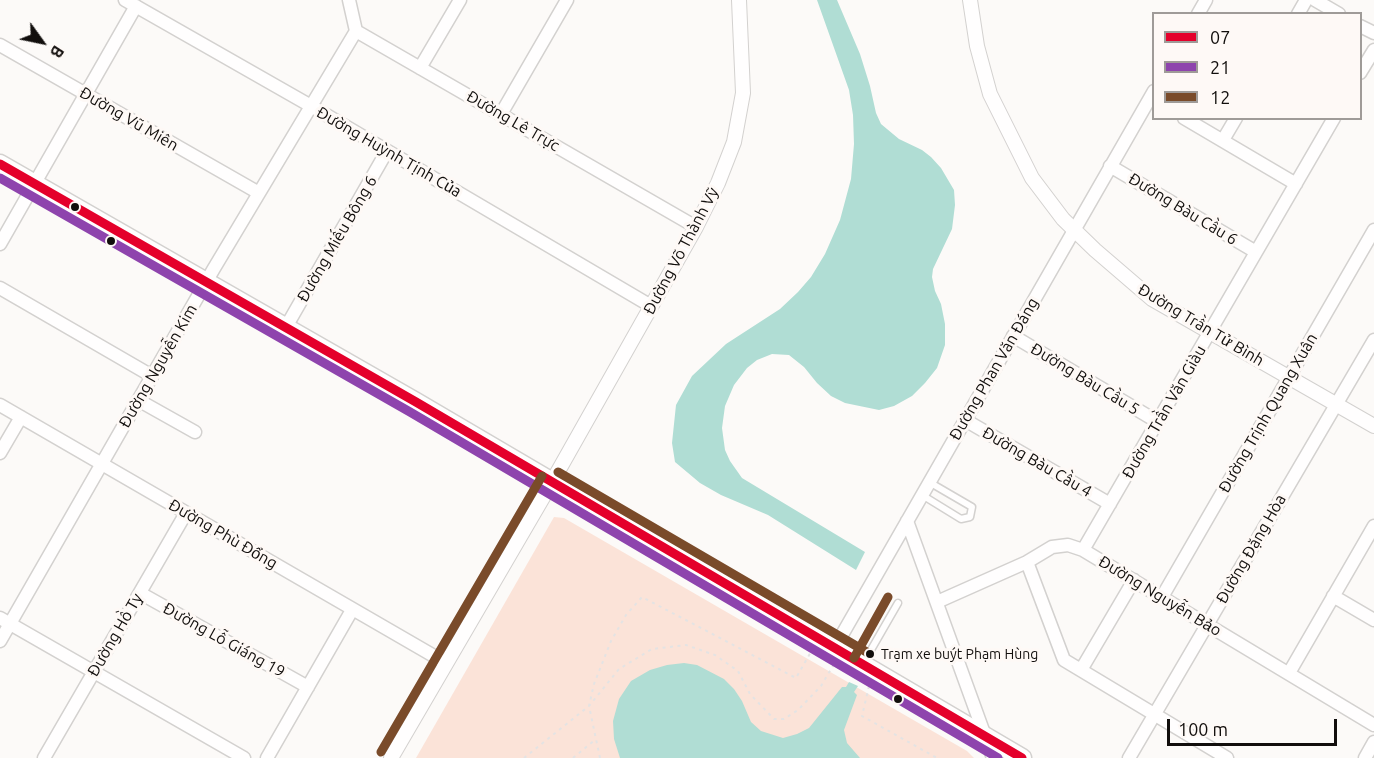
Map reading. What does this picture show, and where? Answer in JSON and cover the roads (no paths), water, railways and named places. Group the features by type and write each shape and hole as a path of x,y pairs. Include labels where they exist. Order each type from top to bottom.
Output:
{"main road":[{"path":"0,164 286,327 819,637 836,654 869,667 1022,758"}],"street":[{"path":"349,0 356,31"},
{"path":"420,68 460,0"},
{"path":"501,114 567,0"},
{"name":"Đường Võ Thành Vỹ","path":"390,758 552,482 696,227 718,183 734,142 743,93 739,0"},
{"name":"Đường Trần Tử Bình","path":"970,0 977,46 990,94 1032,178 1064,219 1123,276 1152,299 1374,426"},
{"path":"1315,0 1336,12"},
{"path":"0,244 87,95 130,3"},
{"name":"Đường Huỳnh Tịnh Của","path":"130,3 311,106 651,306"},
{"name":"Đường Lê Trực","path":"356,31 696,227"},
{"name":"Đường Nguyễn Kim","path":"0,641 5,621 102,464 206,281 356,31"},
{"name":"Đường Vũ Miên","path":"0,45 259,193"},
{"path":"1362,70 1374,50"},
{"name":"Đường Phan Văn Đáng","path":"836,654 929,482 1152,97"},
{"path":"1188,120 1296,184"},
{"path":"1223,140 1235,120"},
{"name":"Đường Trần Văn Giàu","path":"1083,550 1333,120"},
{"name":"Đường Miếu Bông 6","path":"286,327 387,151"},
{"name":"Đường Bàu Cầu 6","path":"1110,166 1256,252"},
{"name":"Đường Trịnh Quang Xuân","path":"1162,597 1374,230"},
{"path":"0,288 152,376"},
{"name":"Đường Bàu Cầu 5","path":"1013,336 1158,422"},
{"name":"Đường Đặng Hòa","path":"1129,758 1374,340"},
{"path":"138,400 195,432"},
{"name":"Đường Phù Đổng","path":"0,405 446,663"},
{"path":"0,453 21,417"},
{"name":"Đường Bàu Cầu 4","path":"965,420 1110,504"},
{"name":"Đường Hồ Tỵ","path":"44,758 186,513"},
{"path":"907,521 993,758"},
{"path":"1289,674 1374,526"},
{"name":"Đường Nguyễn Bảo","path":"937,602 1027,562 1052,547 1068,545 1083,550 1374,725"},
{"path":"1027,562 1064,660 1227,758"},
{"path":"1081,670 1134,580"},
{"name":"Đường Lỗ Giáng 19","path":"140,592 308,687"},
{"path":"1333,596 1374,620"},
{"path":"267,758 352,610"},
{"path":"5,621 244,758"},
{"path":"1365,758 1374,742"}],"lane":[{"path":"922,495 961,519 970,517 972,507 929,482"},
{"path":"869,667 898,603"}],"water":[{"path":"817,0 837,0 860,54 881,124 899,139 931,157 941,168 954,190 952,229 933,269 932,277 945,324 945,345 937,368 912,396 894,406 879,410 845,403 831,396 804,367 789,355 772,354 757,360 747,368 734,385 725,406 722,428 725,450 742,478 865,552 856,570 768,515 721,495 700,483 675,462 672,443 676,405 692,376 726,344 780,309 798,292 811,277 825,254 840,220 851,179 854,144 853,115 849,90"},
{"path":"684,663 697,665 724,679 742,701 751,722 761,731 783,738 809,728 842,687 846,687 849,682 858,686 854,692 857,695 844,730 847,743 860,758 620,758 614,739 613,721 619,699 631,681 650,670"}],"place":[{"name":"Trạm xe buýt Phạm Hùng","path":"870,654"}]}
